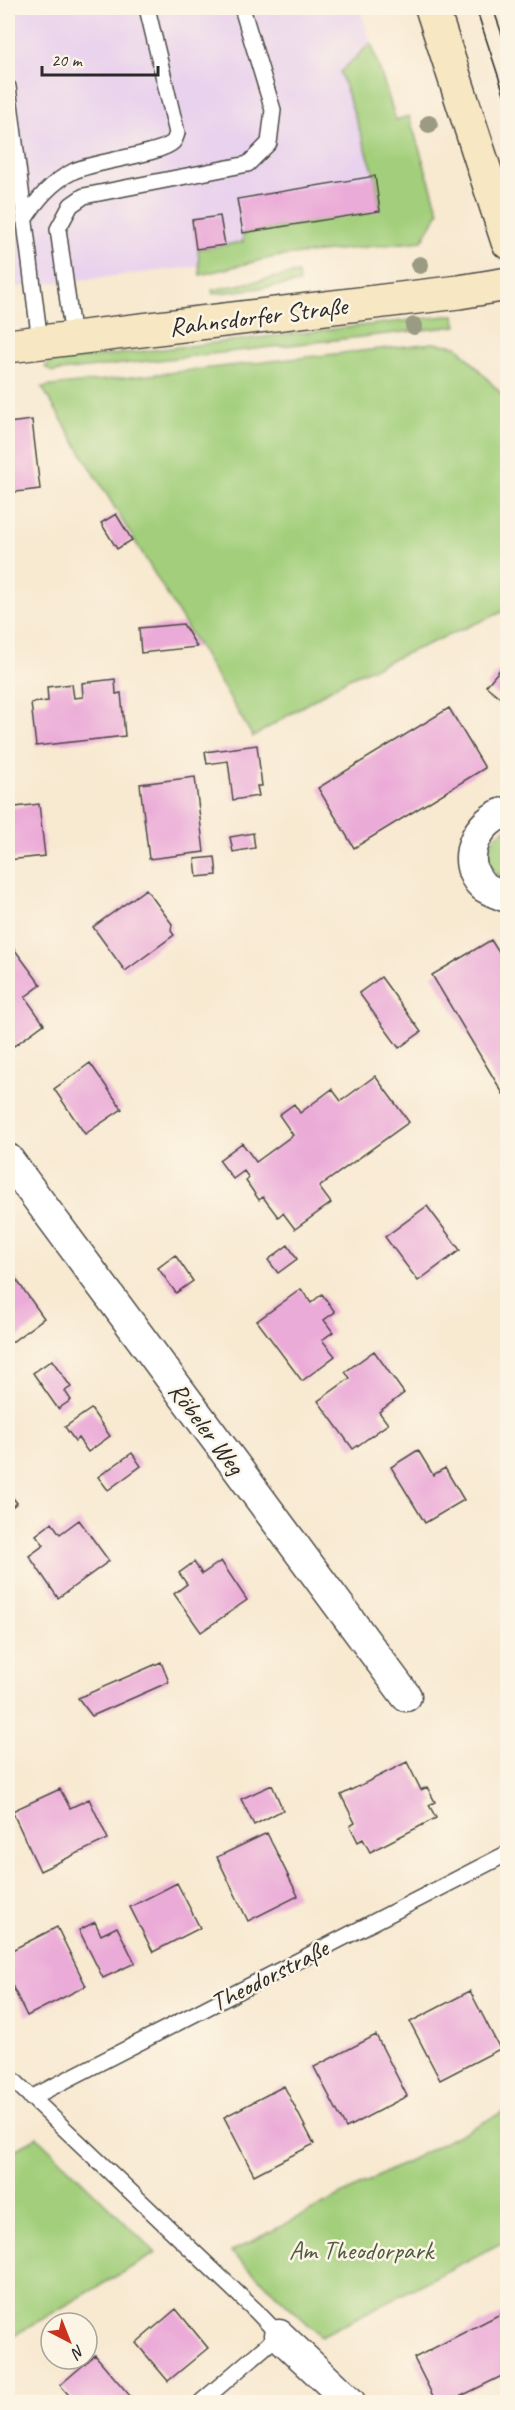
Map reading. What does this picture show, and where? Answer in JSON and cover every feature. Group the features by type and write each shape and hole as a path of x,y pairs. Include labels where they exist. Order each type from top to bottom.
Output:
{"street":[{"path":"432,8 507,242"},
{"name":"Rahnsdorfer Straße","path":"8,346 459,292 507,284"},
{"path":"507,812 489,820 473,840 471,864 482,885 504,896 507,895"},
{"name":"Röbeler Weg","path":"8,1159 406,1696"},
{"path":"279,2335 350,2403"}],"lane":[{"path":"24,220 48,188 74,171 103,161 162,149 173,142 177,134 147,8"},
{"path":"73,338 58,229 71,205 84,196 248,164 269,143 273,110 242,8"},
{"path":"8,87 40,342"},
{"name":"Theodorstraße","path":"31,2098 507,1853"},
{"path":"8,2075 256,2310 279,2335 201,2403"}],"shaded area":[{"path":"8,8 360,8 430,227 422,241 8,288"}],"green space":[{"path":"371,43 396,120 409,116 439,212 422,241 274,257 200,275 198,249 243,242 243,233 380,210 375,176 340,72"},
{"path":"298,273 299,283 213,294 212,290"},
{"path":"454,315 457,326 52,372 45,367 51,362"},
{"path":"433,343 457,346 507,400 507,610 347,679 253,737 42,387"},
{"path":"507,829 507,878 499,875 493,869 488,854 493,839"},
{"name":"Am Theodorpark","path":"507,2110 507,2240 321,2336 231,2252"},
{"path":"37,2137 156,2253 56,2311 39,2311 39,2321 8,2339 8,2154"}],"building":[{"path":"375,176 380,211 243,233 237,199"},
{"path":"220,216 225,245 196,249 192,220"},
{"path":"32,420 40,489 8,493 8,423"},
{"path":"116,514 132,540 117,549 101,523"},
{"path":"183,624 197,647 141,653 139,628"},
{"path":"508,660 508,704 486,686"},
{"path":"115,679 116,694 121,693 125,736 36,746 31,703 48,701 47,687 72,684 74,698 83,697 82,683"},
{"path":"449,708 485,768 354,848 318,788"},
{"path":"257,745 262,786 257,786 259,796 233,800 228,761 207,764 205,752"},
{"path":"195,777 204,852 149,859 140,784"},
{"path":"39,804 45,856 8,860 8,808"},
{"path":"253,833 255,848 233,852 230,837"},
{"path":"215,857 217,875 197,877 195,859"},
{"path":"146,889 172,924 171,931 174,935 125,971 93,927"},
{"path":"491,940 508,967 508,1102 432,975"},
{"path":"12,946 41,985 25,997 44,1024 14,1046 8,1038 8,949"},
{"path":"381,977 421,1032 399,1048 359,993"},
{"path":"90,1063 122,1109 85,1134 54,1089"},
{"path":"375,1076 409,1122 319,1187 331,1203 295,1229 283,1213 278,1217 263,1197 259,1200 246,1181 249,1178 244,1171 233,1179 219,1160 242,1143 256,1162 293,1135 279,1115 294,1104 300,1113 332,1089 341,1101"},
{"path":"427,1206 460,1250 418,1281 385,1237"},
{"path":"288,1245 297,1259 278,1273 268,1260"},
{"path":"175,1255 193,1281 176,1293 158,1268"},
{"path":"8,1268 44,1318 8,1345"},
{"path":"301,1289 311,1303 322,1294 335,1312 324,1320 333,1332 322,1340 335,1356 302,1381 257,1321"},
{"path":"374,1351 404,1393 379,1412 388,1424 353,1449 318,1401 350,1378 345,1372"},
{"path":"52,1360 71,1387 65,1391 71,1400 58,1409 33,1373"},
{"path":"91,1409 110,1436 88,1452 78,1438 75,1441 65,1427"},
{"path":"418,1450 433,1475 445,1468 464,1500 425,1523 391,1467"},
{"path":"132,1453 141,1466 108,1490 98,1477"},
{"path":"8,1492 17,1503 8,1510"},
{"path":"79,1520 109,1561 58,1598 29,1556 44,1545 36,1535 52,1523 60,1534"},
{"path":"221,1561 247,1600 201,1632 174,1594 187,1584 179,1573 194,1562 202,1574"},
{"path":"161,1662 169,1682 92,1716 78,1698"},
{"path":"407,1762 421,1790 427,1787 435,1802 429,1805 436,1818 370,1852 363,1839 358,1842 350,1826 355,1823 341,1795"},
{"path":"272,1785 283,1810 254,1825 241,1799"},
{"path":"60,1789 70,1808 89,1799 108,1839 40,1871 12,1811"},
{"path":"267,1833 298,1896 248,1921 217,1857"},
{"path":"177,1883 200,1928 153,1952 130,1907"},
{"path":"95,1922 101,1935 117,1927 135,1963 103,1978 79,1930"},
{"path":"57,1927 86,1986 27,2016 8,1977 8,1952"},
{"path":"470,1991 500,2049 440,2080 410,2022"},
{"path":"376,2035 407,2096 346,2128 314,2067"},
{"path":"284,2086 314,2144 254,2175 224,2117"},
{"path":"176,2309 208,2348 168,2381 136,2343"},
{"path":"508,2310 508,2373 449,2402 436,2402 414,2358"},
{"path":"99,2360 131,2397 124,2402 75,2402 60,2385 76,2371 99,2371"}],"tram line":[{"path":"476,8 508,106"},
{"path":"493,8 508,52"}]}
